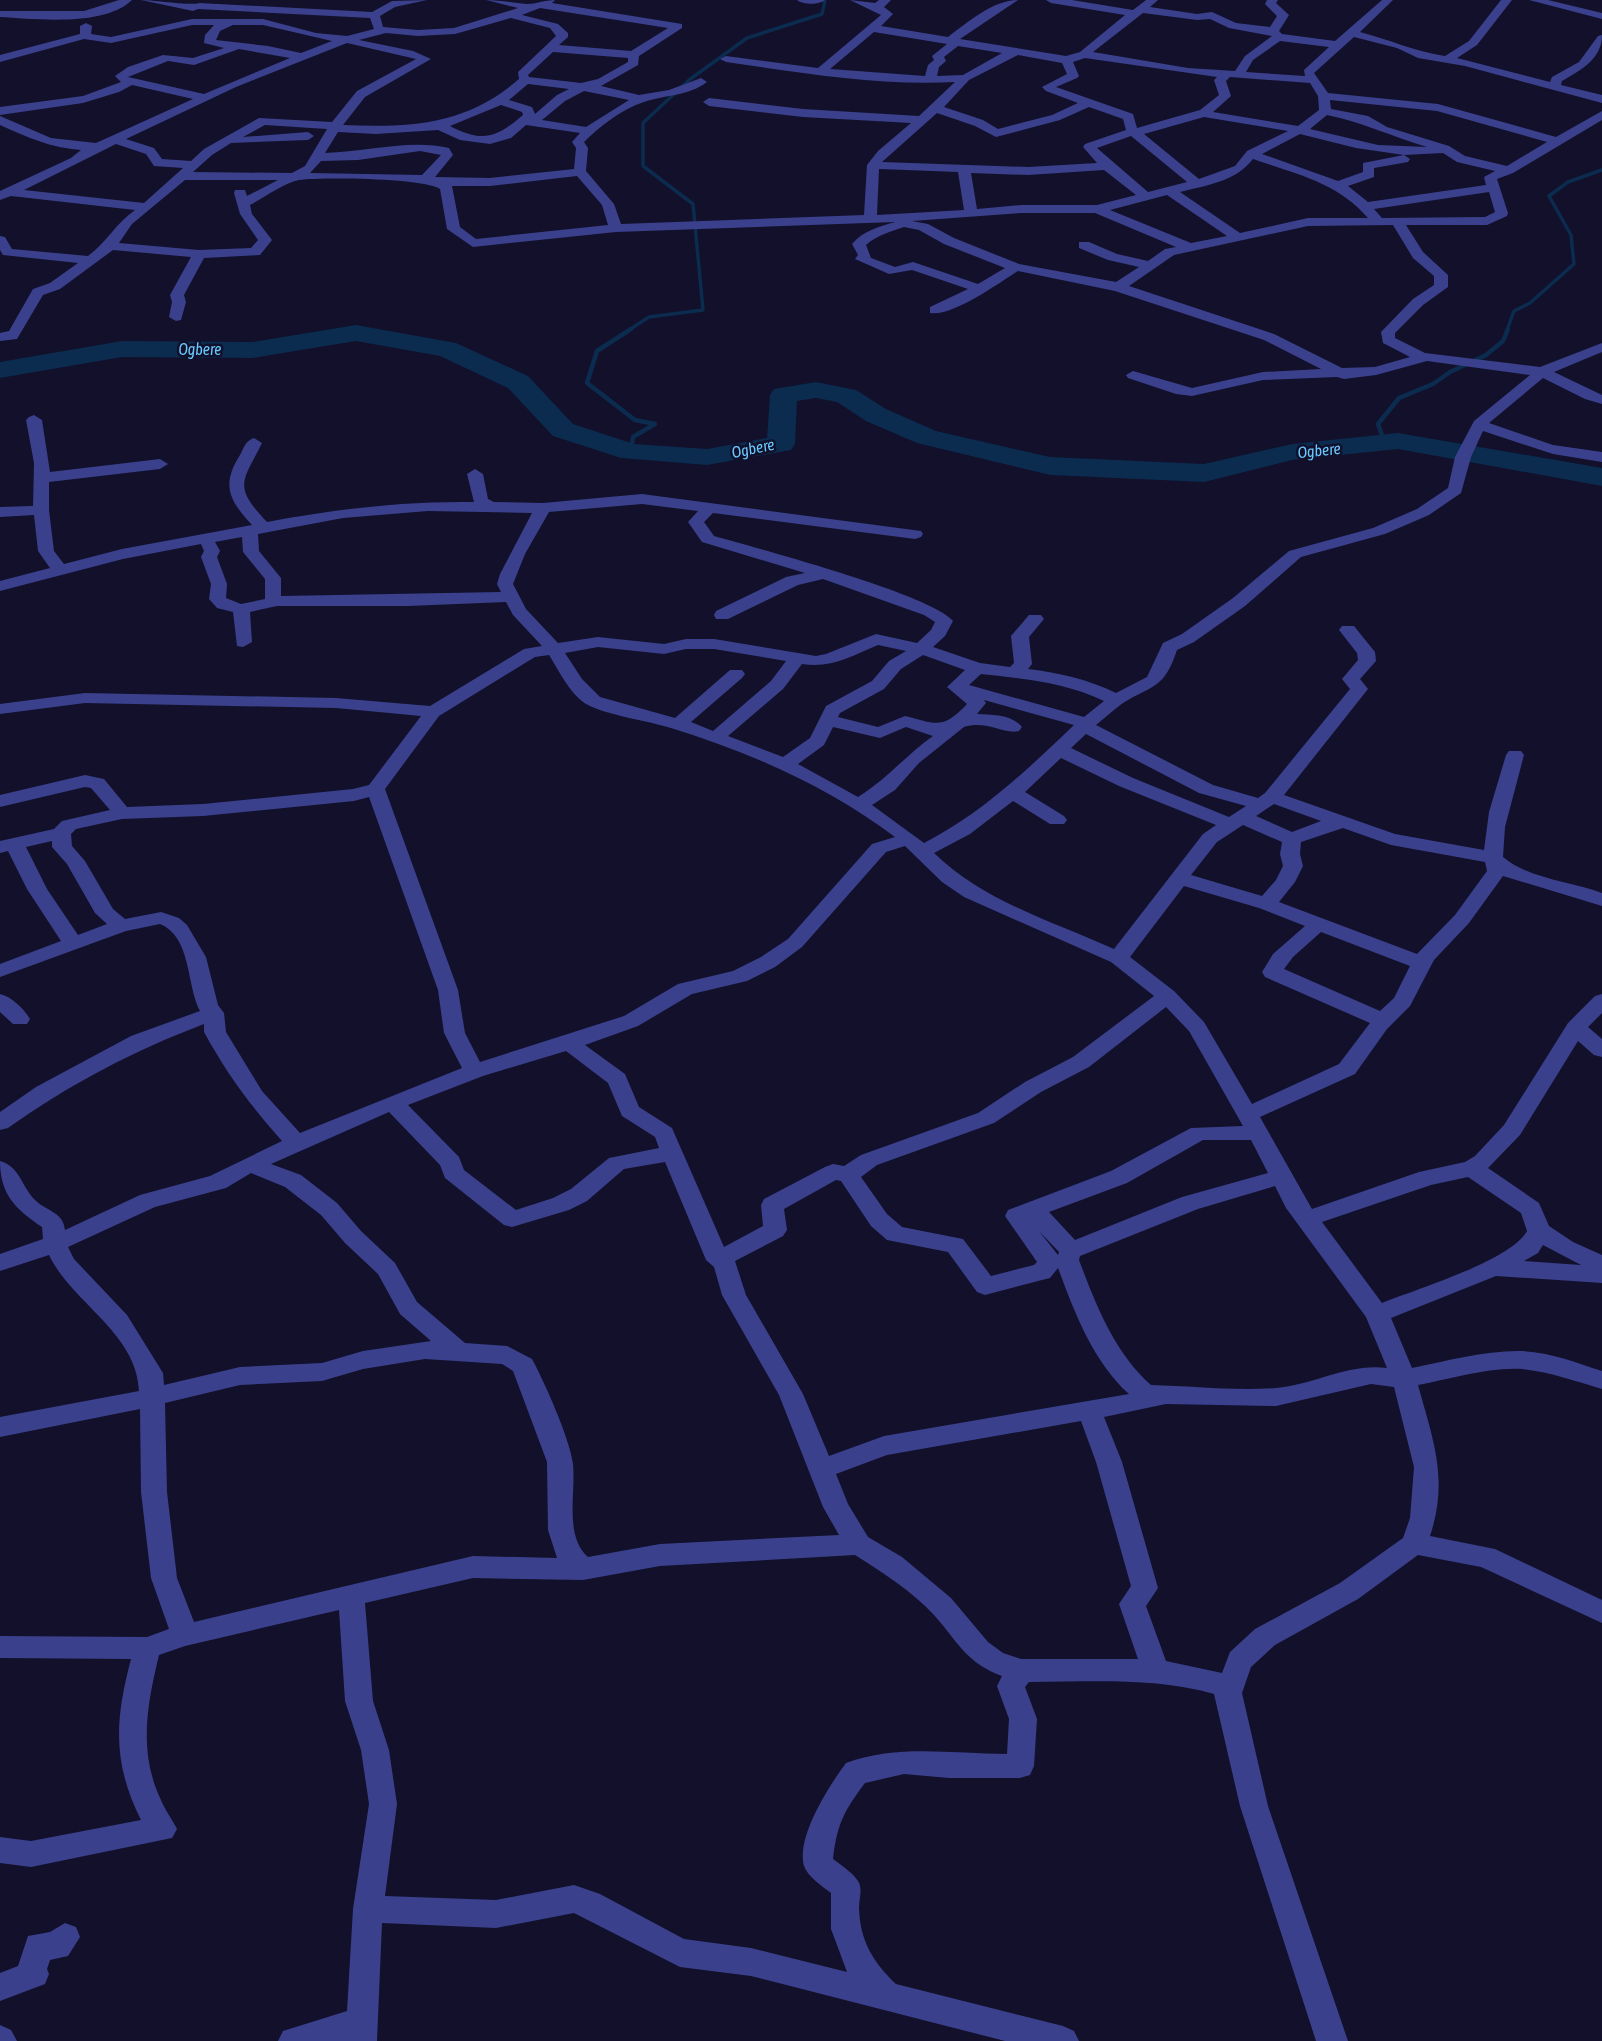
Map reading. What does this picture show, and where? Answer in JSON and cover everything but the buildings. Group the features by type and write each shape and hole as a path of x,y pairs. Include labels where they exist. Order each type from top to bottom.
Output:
{"street":[{"path":"0,14 70,16 115,6 127,0"},
{"path":"146,0 200,5 252,15 316,36 347,39 365,46 409,53 425,60 361,94 333,129 310,167 243,204"},
{"path":"301,57 248,47 214,45 209,40 222,25 252,15 311,11 374,15 392,4 422,0"},
{"path":"491,0 678,26 633,55 549,48"},
{"path":"5,194 114,139 347,39 382,31 443,33 510,15 550,0"},
{"path":"802,0 820,0"},
{"path":"820,72 887,14 883,3 855,0"},
{"path":"930,80 934,65 940,61 938,56 954,44 953,40 972,24 1013,0"},
{"path":"1057,0 1197,17 1212,15 1233,26 1338,45"},
{"path":"871,28 1067,60 1084,54 1153,0"},
{"path":"1146,197 1107,166 1089,147 1204,113 1226,96 1220,80 1232,75 1275,34 1283,15 1272,8 1270,4 1273,0"},
{"path":"1325,111 1324,96 1308,72 1388,0"},
{"path":"1447,60 1473,43 1507,0"},
{"path":"1534,0 1602,16"},
{"path":"192,22 186,15 200,5"},
{"path":"284,26 311,11"},
{"path":"374,15 374,22 382,31"},
{"path":"510,15 559,29 562,37 522,74 525,80"},
{"path":"70,16 85,23 87,32 84,36"},
{"path":"0,59 84,36 117,39 154,28 192,22 235,21"},
{"path":"1352,33 1401,46 1423,56 1602,99"},
{"path":"1555,86 1556,79 1583,64 1601,41"},
{"path":"207,98 128,81 121,76 132,69 167,57 194,62 217,60 234,48"},
{"path":"870,218 873,165 882,154 965,78 1006,54 1020,51"},
{"path":"1084,54 1232,75 1313,80"},
{"path":"440,126 452,134 486,140 508,134 561,98 584,86 602,82 634,63 633,55"},
{"path":"726,59 820,72 930,80 965,78"},
{"path":"1067,60 1073,76 1048,86 1129,117 1128,123 1134,132 1196,184"},
{"path":"234,71 247,75 261,74"},
{"path":"3,337 12,336 38,292 55,286 110,246 127,221 194,165 226,141 263,121 333,129 388,130 440,126 501,101 525,80 584,86 639,99"},
{"path":"0,111 51,106 71,99 116,91 128,81"},
{"path":"616,228 608,204 580,172 582,148 578,142 589,131 639,99 672,93 701,82"},
{"path":"1324,96 1438,108 1556,141"},
{"path":"501,101 526,108 529,117 527,122"},
{"path":"709,102 803,113 922,120"},
{"path":"935,108 979,123 996,133 1077,110 1088,102"},
{"path":"1097,209 1196,184 1239,169 1251,155 1300,130 1325,111 1364,119 1383,130 1445,149 1461,159 1509,170"},
{"path":"1204,113 1300,130 1381,150 1411,154 1445,149"},
{"path":"1118,287 1170,252 1308,222 1487,221 1502,213 1490,177 1509,170 1602,115"},
{"path":"0,120 39,139 61,146 97,147"},
{"path":"527,122 589,131"},
{"path":"114,139 150,151 158,163 194,165"},
{"path":"317,157 358,156 420,147 445,151 447,155 431,181"},
{"path":"1338,185 1370,174 1367,166 1403,162 1411,154"},
{"path":"1251,155 1338,185 1357,197 1378,221"},
{"path":"873,165 964,169 1097,209 1188,247"},
{"path":"431,181 446,187 454,229 473,243 616,228 971,213 1030,190 1107,166"},
{"path":"964,169 971,213"},
{"path":"183,176 400,177 431,181 489,182 580,172"},
{"path":"110,246 198,254 245,254 261,247 265,240 246,214 237,186 243,178"},
{"path":"1365,206 1473,193 1492,188"},
{"path":"1170,191 1238,237"},
{"path":"5,194 147,207"},
{"path":"886,217 923,228 1016,267 1118,287 1269,337 1344,375"},
{"path":"1397,222 1418,256 1441,275 1441,287 1418,302 1388,332 1388,340 1423,358 1542,372 1602,400"},
{"path":"903,224 876,232 864,239 859,244 865,256 862,259 894,271 913,266 980,289"},
{"path":"0,240 8,252 90,260"},
{"path":"1084,245 1113,257 1150,265"},
{"path":"176,317 179,302 177,295 184,286 198,254"},
{"path":"1077,279 1113,257"},
{"path":"936,310 980,289 1016,267"},
{"path":"0,1263 55,1244 148,1201 218,1182 250,1164 393,1103 475,1071 631,1021 664,999 685,989 740,976 768,962 795,943 879,848 915,846 963,830 1012,792 1116,700 1154,680 1169,647 1188,638 1239,603 1295,554 1379,531 1423,512 1455,490 1465,452 1478,426 1542,372 1602,347"},
{"path":"1133,375 1192,392 1263,376 1344,375 1376,371 1423,358"},
{"path":"34,420 42,463 41,510 47,551 61,570"},
{"path":"1478,426 1558,451 1602,457"},
{"path":"254,443 237,474 238,488 257,530 251,552 273,578 271,597 277,601"},
{"path":"41,478 160,464"},
{"path":"475,474 481,501 490,507"},
{"path":"0,586 122,554 388,507 543,508 642,499 915,534"},
{"path":"710,507 696,522 708,540 823,573 930,611 944,621 939,632 921,649 895,665 878,685 832,710 818,741 786,764"},
{"path":"543,508 510,568 505,584 519,611 554,648 575,682 594,701 678,724 786,764 879,816 971,893 1118,958 1167,996 1197,1027 1253,1123 1280,1177 1307,1219 1377,1314 1404,1380 1427,1466 1423,1518 1414,1544 1349,1591 1265,1637 1240,1660 1228,1693 1254,1806 1332,2041"},
{"path":"0,512 41,510"},
{"path":"206,539 212,551 209,557 219,584 217,599 223,604 241,609 277,601 408,601 512,597"},
{"path":"722,615 792,581 823,573"},
{"path":"241,609 243,642"},
{"path":"1014,673 1023,664 1020,636 1035,619"},
{"path":"1118,958 1210,838 1265,801 1359,690 1351,679 1367,661 1366,652 1348,630"},
{"path":"377,794 433,712 530,653 598,642 664,649 686,644 714,644 816,661 830,659 876,639 921,649 976,668 1072,682 1116,700"},
{"path":"716,737 777,685 798,657"},
{"path":"956,687 976,668"},
{"path":"678,724 736,674"},
{"path":"859,805 888,786 912,759 959,723 977,703 956,687"},
{"path":"956,687 1086,724 1206,789 1265,801 1567,887 1602,900"},
{"path":"0,709 85,698 336,703 433,712"},
{"path":"828,720 880,733 905,721 935,731 959,723 988,719 1013,727"},
{"path":"1060,750 1126,782 1292,839 1330,824 1341,824"},
{"path":"718,1260 775,1230 772,1205 833,1172 848,1175 880,1220 895,1234 955,1245 985,1286 1042,1272 1050,1262 1016,1216 1119,1177 1199,1133 1253,1123 1347,1069 1403,1001 1422,963 1462,919 1500,868 1493,835 1515,754"},
{"path":"0,801 85,781 97,783 122,813"},
{"path":"1012,792 1034,803 1057,820"},
{"path":"72,942 7,845 64,835 122,813 203,810 377,794"},
{"path":"377,794 448,990 451,1023 457,1045 475,1071"},
{"path":"64,835 75,861 105,913 121,926"},
{"path":"1266,904 1285,882 1293,866 1290,854 1292,839"},
{"path":"1179,878 1266,904 1422,963"},
{"path":"0,971 72,942 121,926 162,918 180,929 196,957 208,1007 214,1013 215,1032 236,1072 297,1143"},
{"path":"1319,923 1302,942 1276,960 1272,972 1384,1021"},
{"path":"848,1175 869,1160 986,1118 1033,1087 1081,1062 1167,996"},
{"path":"0,1001 20,1019"},
{"path":"1307,1219 1427,1178 1472,1168 1483,1161 1512,1130 1575,1028 1602,1001"},
{"path":"0,1123 44,1092 138,1041 214,1013"},
{"path":"1575,1028 1602,1050"},
{"path":"569,1043 617,1079 630,1111 664,1133 718,1260 724,1262 734,1295 791,1394 836,1507 859,1544 893,1565 942,1606 978,1650 993,1661 1021,1671 1156,1671 1184,1674 1231,1687"},
{"path":"393,1103 451,1162 453,1173 512,1219 561,1204 579,1195 617,1163 672,1153"},
{"path":"250,1164 293,1181 329,1209 353,1237 387,1269 408,1308 459,1352"},
{"path":"1472,1168 1531,1209 1539,1231 1602,1265"},
{"path":"0,1170 11,1180 26,1205 53,1223 55,1244 65,1264 119,1321 151,1373 154,1492 164,1578 185,1635"},
{"path":"1280,1177 1190,1203 1071,1251 1067,1259 1091,1319 1130,1382 1144,1394 1276,1397 1361,1377 1404,1380 1467,1366 1519,1360 1555,1365 1602,1380"},
{"path":"1034,1210 1071,1251"},
{"path":"1377,1314 1494,1268 1530,1247 1539,1231"},
{"path":"1494,1268 1602,1275"},
{"path":"0,1427 108,1408 240,1376 322,1372 363,1360 425,1350 507,1355 523,1366 560,1462 561,1530 570,1557 583,1569"},
{"path":"820,1469 884,1446 1166,1396"},
{"path":"1089,1409 1138,1557 1145,1588 1132,1604 1156,1671"},
{"path":"0,1647 148,1648 185,1635 473,1567 583,1569 660,1555 859,1544"},
{"path":"1414,1544 1486,1557 1602,1612"},
{"path":"294,2041 362,2031 368,1909 383,1804 375,1750 359,1701 351,1594"},
{"path":"0,1850 31,1854 162,1829 150,1813 135,1766 132,1718 148,1648"},
{"path":"889,1998 861,1969 852,1946 842,1912 846,1888 818,1864 822,1830 839,1795 856,1773 904,1762 949,1766 1020,1766 1023,1719 1012,1686 1021,1671"},
{"path":"368,1909 496,1914 574,1899 589,1904 680,1953 751,1962 889,1998 1018,2037 1063,2041"},
{"path":"0,1987 34,1974 32,1969 39,1946 57,1947 65,1937"}],"waterway":[{"path":"629,330 649,317 703,310 693,204 643,166 643,123 689,80 747,38 822,14 825,0"},
{"path":"1507,330 1514,311 1530,303 1574,264 1571,235 1549,196 1568,182 1602,170"},
{"path":"631,329 597,351 587,383 635,420 655,424 633,437 631,452"},
{"path":"1398,441 1383,438 1378,424 1399,398 1433,384 1450,372 1486,355 1503,341 1508,329"},
{"name":"Ogbere","path":"0,370 122,349 253,350 356,333 447,349 518,382 563,430 631,452 707,457 781,444 784,395 816,390 846,396 876,415 927,437 1050,466 1204,473 1292,452 1398,441 1602,477"}]}
